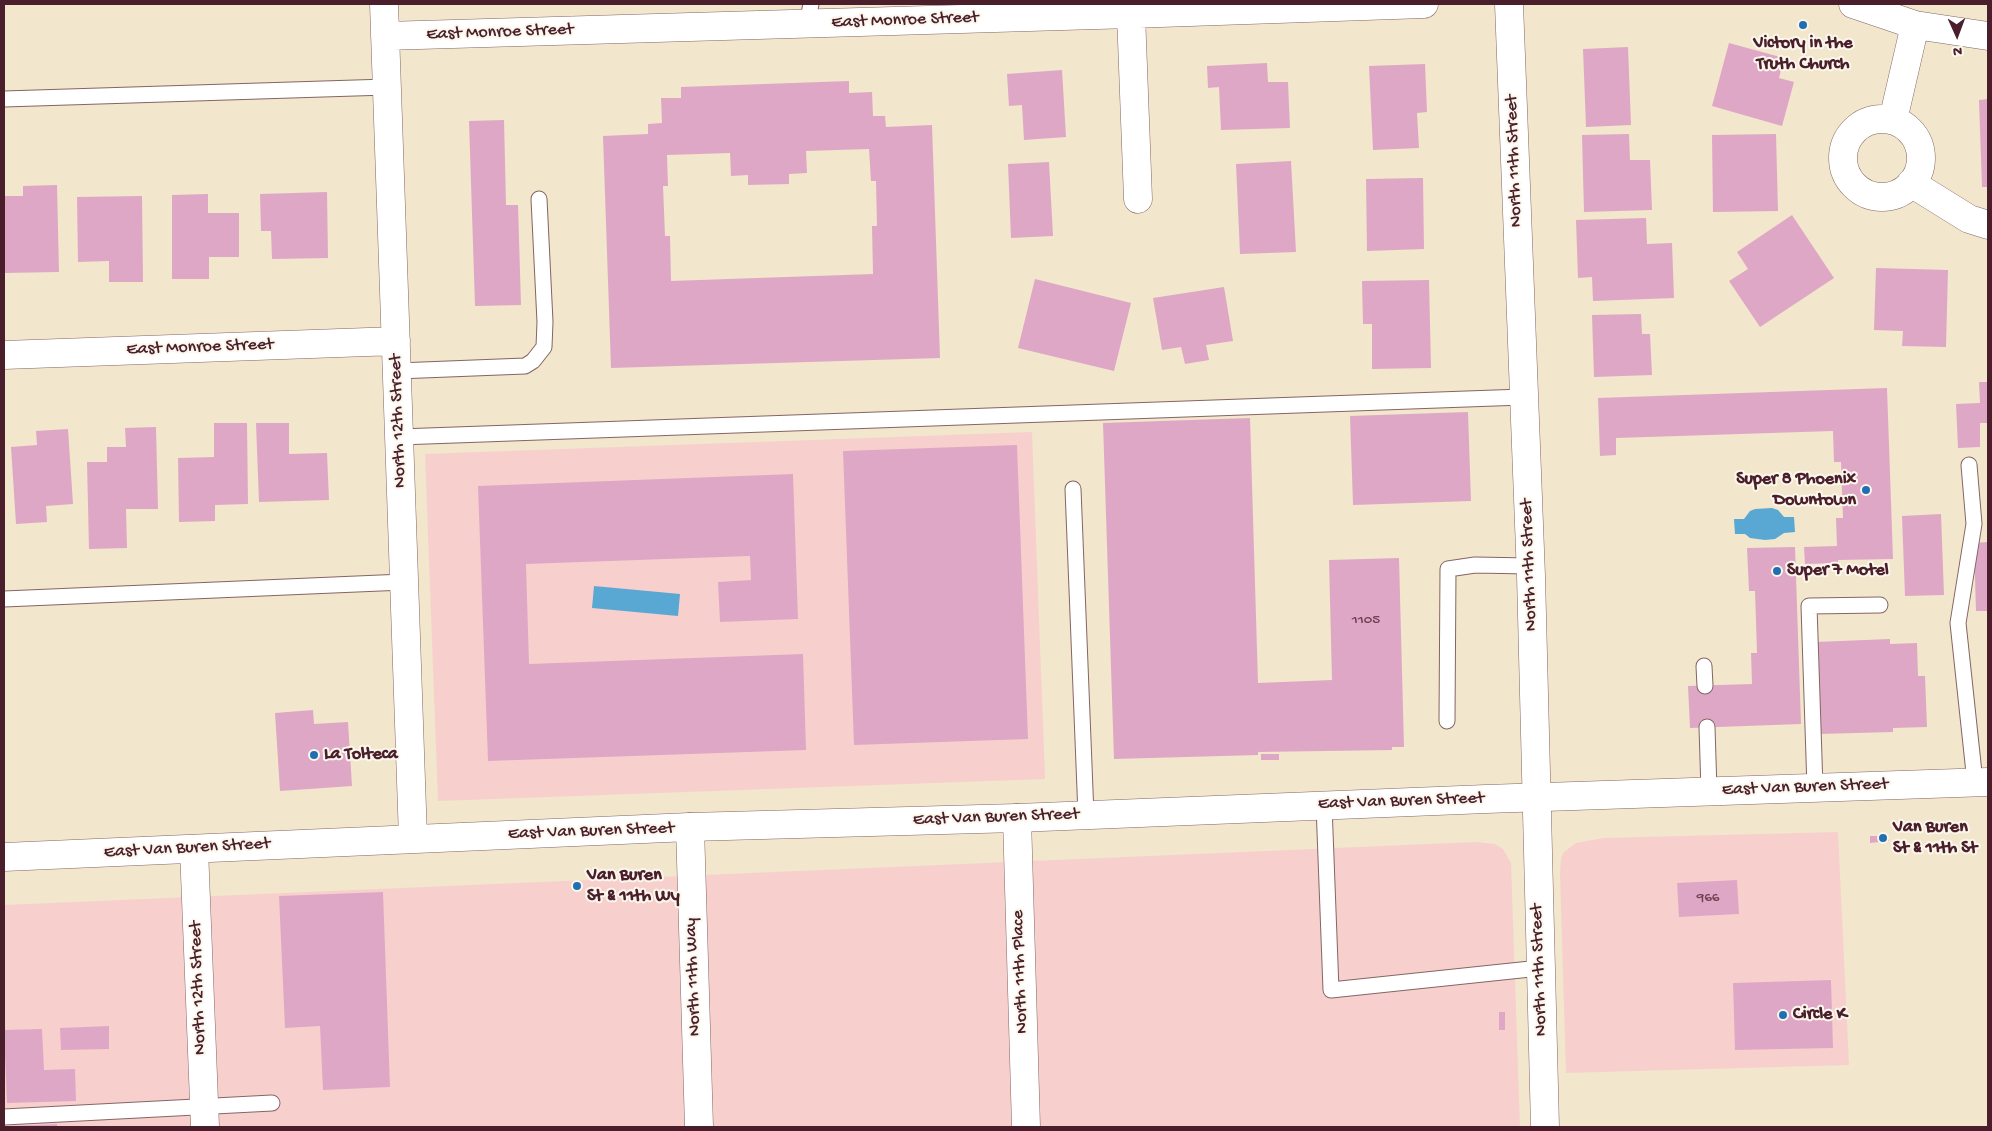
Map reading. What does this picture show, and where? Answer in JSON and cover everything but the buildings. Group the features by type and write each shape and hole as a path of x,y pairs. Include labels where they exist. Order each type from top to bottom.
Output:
{"street":[{"name":"North 12th Street","path":"384,4 413,838"},
{"name":"East Monroe Street","path":"385,36 809,14 930,12 1131,14 1262,7 1424,4"},
{"name":"North 11th Street","path":"1509,4 1530,566 1545,1127"},
{"path":"1853,4 1915,25 1988,36"},
{"path":"1131,14 1138,199"},
{"path":"1893,120 1915,25"},
{"path":"1880,118 1893,120 1905,126 1914,135 1920,147 1921,160 1918,173 1911,183 1901,191 1889,196 1870,194 1854,185 1847,174 1843,162 1846,144 1857,128 1868,121 1880,118"},
{"path":"1911,183 1968,219 1988,225"},
{"name":"East Monroe Street","path":"4,355 396,341"},
{"name":"East Van Buren Street","path":"4,857 690,827 1017,818 1537,797 1982,782"},
{"name":"North 11th Place","path":"1017,818 1026,1127"},
{"name":"North 11th Way","path":"690,827 699,1127"},
{"name":"North 12th Street","path":"194,850 204,1116"}],"lane":[{"path":"4,99 387,87"},
{"path":"397,371 525,366 533,361 544,347 545,322 539,199"},
{"path":"399,437 1523,397"},
{"path":"1969,465 1974,524 1958,623 1982,782"},
{"path":"1073,488 1086,815"},
{"path":"1447,721 1448,569 1475,565 1530,566"},
{"path":"4,599 404,582"},
{"path":"1816,788 1809,606 1880,605"},
{"path":"1704,666 1705,686"},
{"path":"1707,728 1710,791"},
{"path":"1324,805 1331,990 1540,968"},
{"path":"4,1117 204,1116 272,1103"}],"shaded area":[{"path":"1032,432 1045,779 438,801 425,454"},
{"path":"1838,832 1849,1065 1566,1073 1560,873 1561,858 1564,852 1576,843 1604,838"},
{"path":"1476,842 1495,844 1503,849 1511,863 1520,1127 4,1127 4,905"}],"water":[{"path":"1772,508 1778,510 1784,517 1794,517 1795,532 1784,533 1775,539 1765,540 1750,538 1745,534 1735,534 1734,519 1744,519 1750,511 1755,509"},
{"path":"594,586 680,594 678,616 592,608"}],"place":[{"name":"Victory in the Truth Church","path":"1803,25"},
{"name":"Super 8 Phoenix Downtown","path":"1866,490"},
{"name":"Super 7 Motel","path":"1777,571"},
{"name":"La Tolteca","path":"314,755"},
{"name":"Van Buren St & 11th St","path":"1883,838"},
{"name":"Van Buren St & 11th Wy","path":"577,886"},
{"name":"Circle K","path":"1783,1015"}]}
